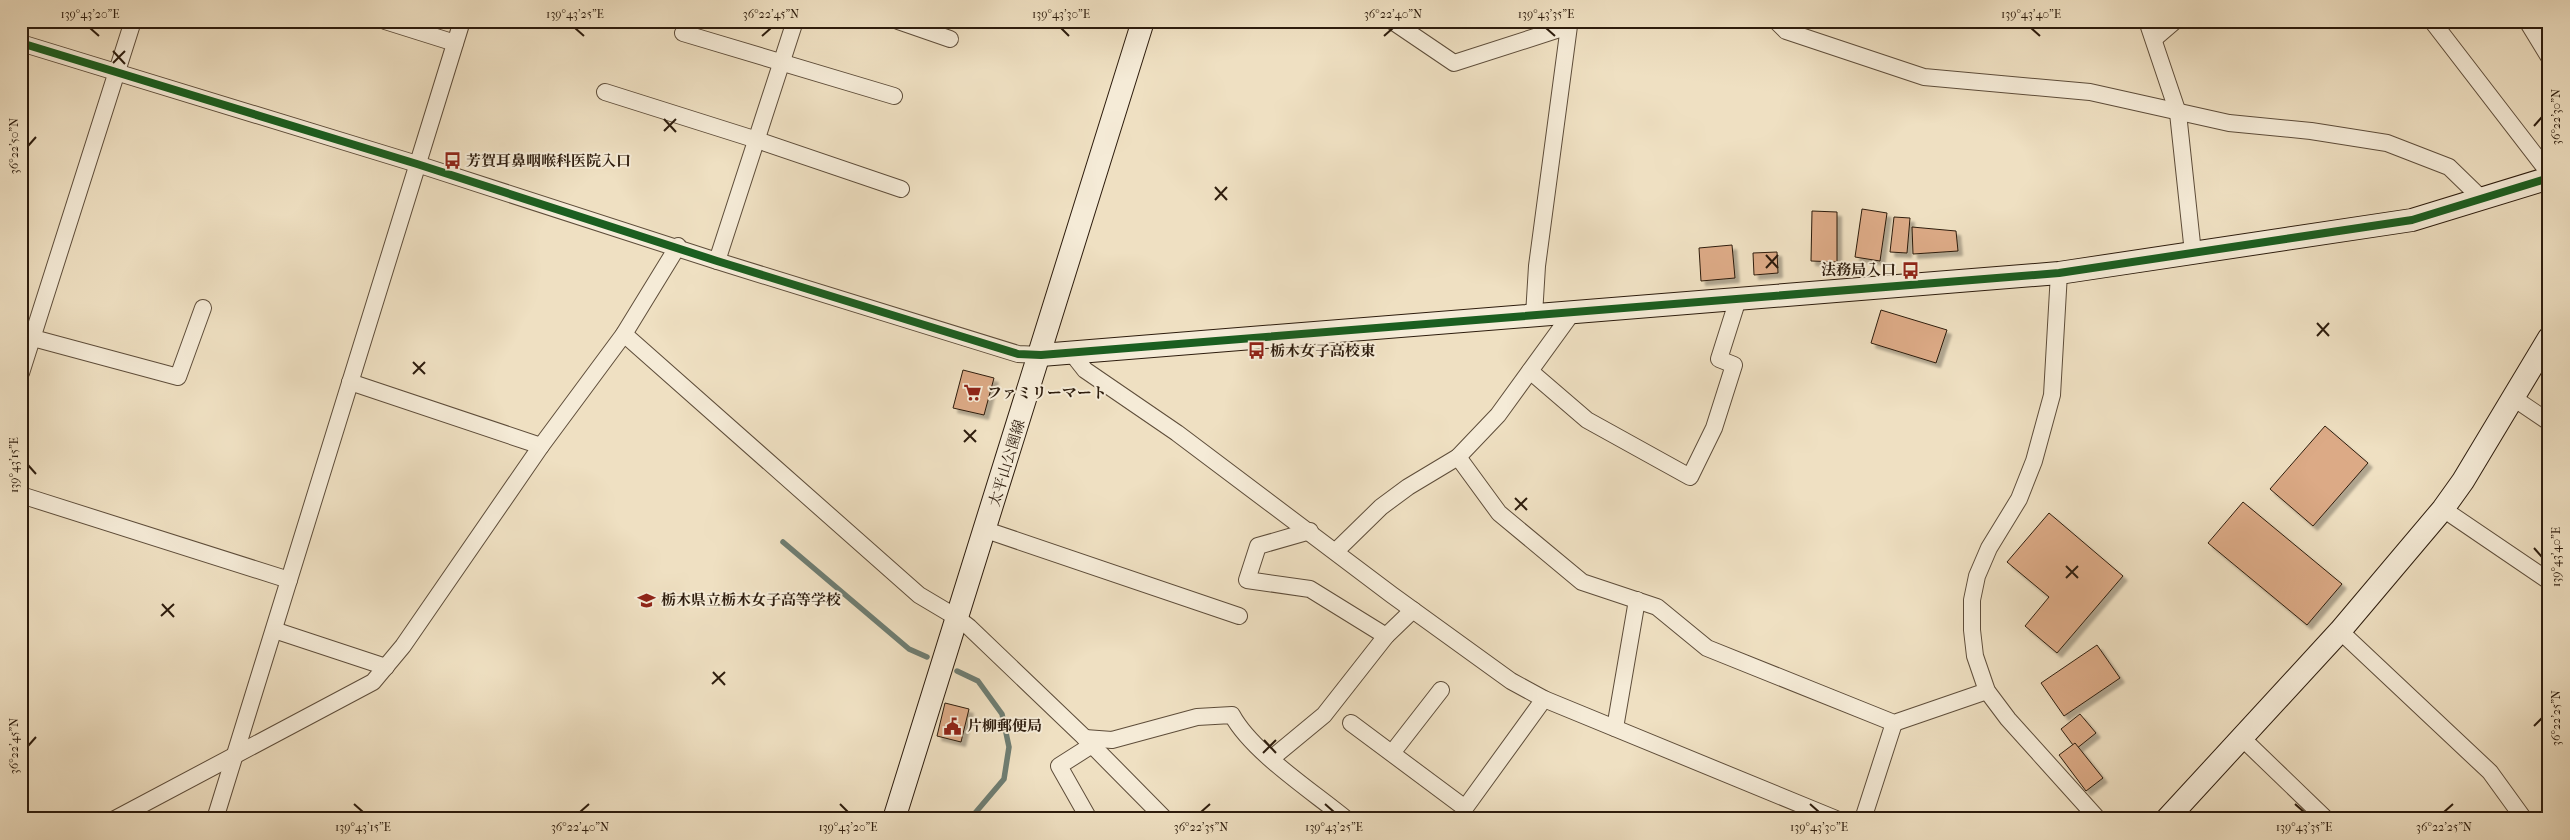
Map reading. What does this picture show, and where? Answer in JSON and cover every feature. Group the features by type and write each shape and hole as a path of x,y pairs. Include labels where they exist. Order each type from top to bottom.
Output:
{"street":[{"path":"21,373 132,21"},
{"path":"385,21 455,43"},
{"path":"215,819 462,21"},
{"path":"717,261 795,21"},
{"path":"898,21 950,39"},
{"name":"太平山公園線","path":"894,819 956,617 986,530 1041,354 1143,21"},
{"path":"1392,21 1454,63 1570,24 1537,266 1534,315"},
{"path":"1776,21 1786,31 1924,77 2090,92 2229,124 2311,131 2387,143 2449,167 2482,199"},
{"path":"2146,21 2154,39 2178,113 2193,253"},
{"path":"2154,39 2174,21"},
{"path":"2432,21 2549,173"},
{"path":"2527,21 2549,57"},
{"path":"682,33 894,96"},
{"path":"21,43 417,164 678,246 717,261 1018,354 1041,354 2059,273 2412,220 2549,178"},
{"path":"605,92 757,140 901,190"},
{"path":"115,819 373,682 386,667 541,446 624,334 678,246"},
{"path":"2059,273 2052,395 2034,461 2019,499 1989,548 1977,576 1972,600 1972,630 1975,656 1987,691 2008,719 2098,819"},
{"path":"1530,371 1587,420 1690,477 1714,428 1734,365 1719,359 1738,299"},
{"path":"32,338 178,377 203,308"},
{"path":"1336,551 1381,507 1408,487 1458,457 1498,415 1572,312"},
{"path":"624,334 919,595 956,617 1089,742 1165,819"},
{"path":"2167,819 2340,632 2443,509 2463,481 2549,338"},
{"path":"1070,351 1085,370 1177,433 1511,681 1544,699 1836,819"},
{"path":"350,382 541,446"},
{"path":"2512,397 2549,422"},
{"path":"1458,457 1499,513 1555,562 1582,582 1657,607 1707,648 1894,723 1987,691"},
{"path":"21,495 289,580"},
{"path":"2443,509 2549,581"},
{"path":"986,530 1239,616"},
{"path":"1310,531 1258,546 1247,580 1310,589 1386,636"},
{"path":"1615,728 1637,600"},
{"path":"1272,758 1324,715 1386,636 1413,610"},
{"path":"274,630 386,667"},
{"path":"2340,632 2490,772 2524,819"},
{"path":"1392,753 1441,690"},
{"path":"1351,723 1392,753 1467,814 1544,699"},
{"path":"1089,819 1060,766 1089,742 1112,740 1198,717 1232,715 1239,728 1346,819"},
{"path":"1863,819 1894,723"},
{"path":"2242,738 2326,819"}],"building":[{"path":"1862,209 1887,213 1880,261 1855,257"},
{"path":"1812,211 1837,212 1837,262 1811,261"},
{"path":"1894,217 1910,218 1907,253 1890,252"},
{"path":"1912,227 1956,231 1958,251 1913,254"},
{"path":"1732,245 1735,278 1701,281 1699,248"},
{"path":"1777,252 1778,273 1754,275 1753,253"},
{"path":"1881,310 1947,330 1936,363 1871,343"},
{"path":"963,370 994,378 984,415 953,408"},
{"path":"2325,426 2368,463 2313,526 2270,489"},
{"path":"2243,502 2342,584 2307,625 2208,543"},
{"path":"2049,513 2123,576 2057,653 2025,626 2049,597 2007,562"},
{"path":"2097,645 2120,678 2064,716 2041,683"},
{"path":"945,703 969,709 961,742 937,736"},
{"path":"2080,714 2096,733 2076,749 2061,729"},
{"path":"2075,743 2103,778 2086,791 2059,755"}],"waterway":[{"path":"783,542 909,649 927,657"},
{"path":"957,671 978,681 1002,714 1009,747 1004,779 970,819"}],"cycle path":[{"path":"21,43 417,164 717,261 1018,354 1041,355 2059,273 2412,220 2549,178"}],"place":[{"name":"芳賀耳鼻咽喉科医院入口","path":"452,161"},
{"name":"法務局入口","path":"1910,270"},
{"name":"栃木女子高校東","path":"1256,351"},
{"name":"ファミリーマート","path":"973,393"},
{"name":"栃木県立栃木女子高等学校","path":"647,600"},
{"name":"片柳郵便局","path":"953,726"}]}
